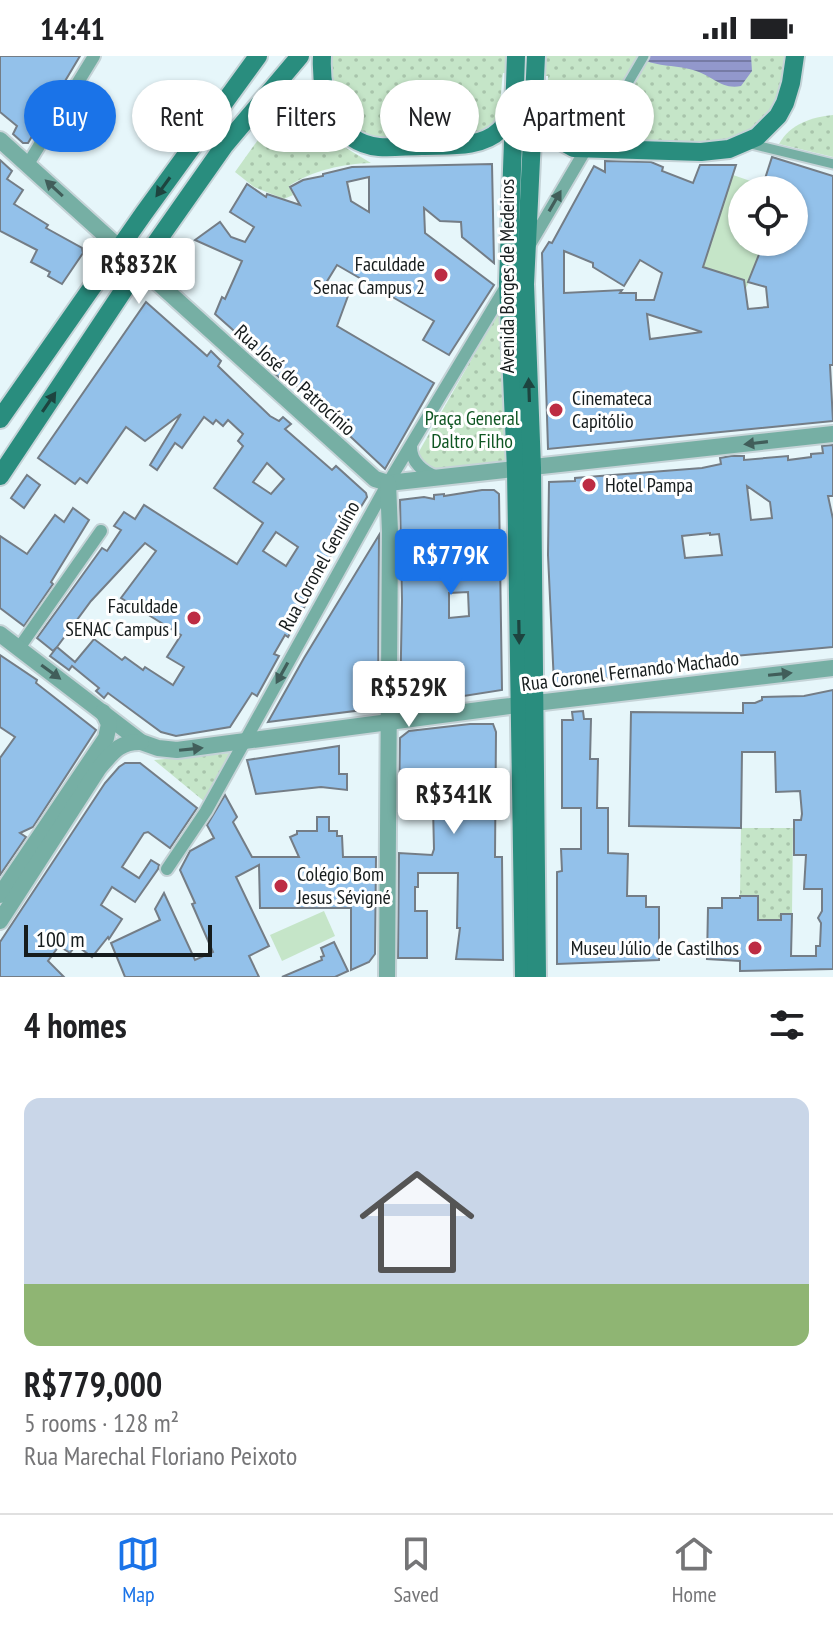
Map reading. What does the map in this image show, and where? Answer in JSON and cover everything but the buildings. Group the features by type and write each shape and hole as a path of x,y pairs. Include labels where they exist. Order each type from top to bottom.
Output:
{"main road":[{"path":"0,419 258,56"},
{"path":"0,476 224,146 300,56"},
{"path":"322,56 322,86 332,115 350,134 372,145 429,145 486,140 495,134"},
{"name":"Avenida Borges de Medeiros","path":"533,80 536,56"},
{"path":"654,151 715,152 747,143 768,128 785,103 795,56"},
{"name":"Avenida Borges de Medeiros","path":"520,152 508,283 524,469"},
{"name":"Avenida Borges de Medeiros","path":"524,152 524,469 537,977"},
{"name":"Avenida Borges de Medeiros","path":"524,977 528,704"}],"street":[{"path":"28,164 94,56"},
{"path":"630,80 644,56"},
{"name":"Rua José do Patrocínio","path":"0,140 375,479 388,483"},
{"path":"747,143 833,164"},
{"path":"525,252 584,152"},
{"name":"Rua Coronel Genuíno","path":"167,869 206,811 388,483 508,283"},
{"path":"403,977 386,977 388,483 833,434"},
{"path":"411,447 415,462 437,477"},
{"path":"19,648 101,531"},
{"path":"0,634 141,742"},
{"name":"Rua Coronel Fernando Machado","path":"141,742 177,750 833,668"},
{"path":"0,895 106,738 109,724 102,711"},
{"path":"0,921 99,768 123,744 141,742"}],"green space":[{"path":"331,56 784,56 780,101 754,131 717,146 654,143 654,80 548,80 548,76 503,73 502,80 495,80 495,119 479,135 479,80 380,80 380,138 364,134 364,80 331,80"},
{"path":"833,115 833,157 779,144 789,131 802,123"},
{"path":"249,152 353,152 371,163 339,166 308,176 289,186 293,195 284,199 254,187 235,172"},
{"path":"772,157 833,176 833,214 795,296 749,282 721,337 683,326 728,190 728,256 808,256 808,176 765,176"},
{"name":"Praça General Daltro Filho","path":"503,304 509,463 438,470 421,463 417,455"},
{"path":"231,753 205,802 154,760"},
{"path":"741,828 793,828 792,914 781,915 781,932 758,920 758,896 740,896"},
{"path":"324,911 335,936 282,961 270,935"}],"water":[{"path":"637,56 751,56 752,71 741,86 734,87 700,72 657,64"}],"place":[{"name":"Faculdade Senac Campus 2","path":"441,275"},
{"name":"Cinemateca Capitólio","path":"556,410"},
{"name":"Hotel Pampa","path":"589,485"},
{"name":"Faculdade SENAC Campus I","path":"194,618"},
{"name":"Colégio Bom Jesus Sévigné","path":"281,886"},
{"name":"Museu Júlio de Castilhos","path":"755,948"}]}
